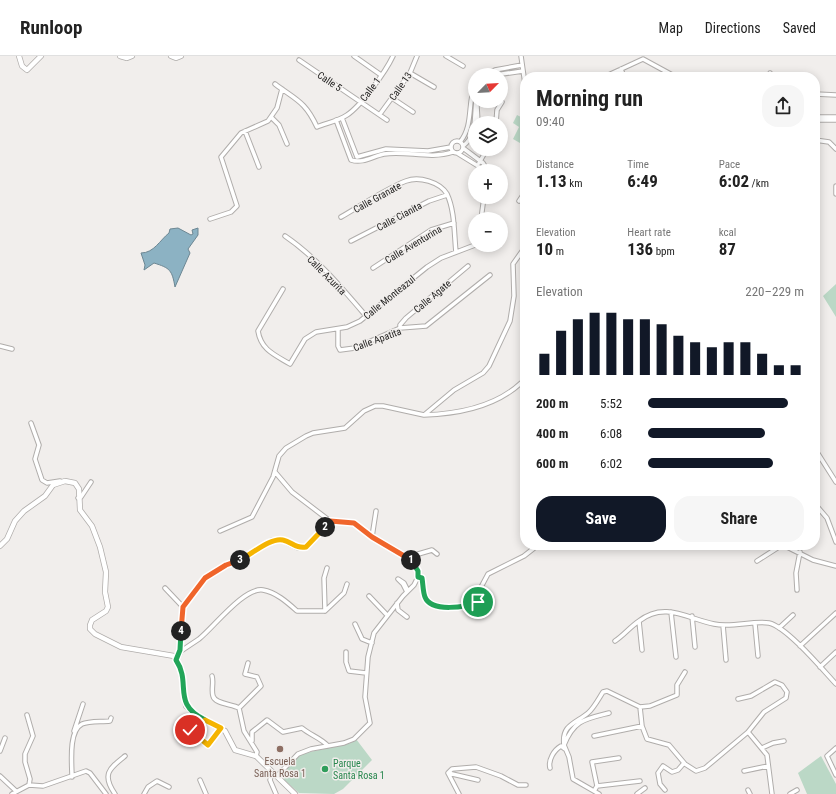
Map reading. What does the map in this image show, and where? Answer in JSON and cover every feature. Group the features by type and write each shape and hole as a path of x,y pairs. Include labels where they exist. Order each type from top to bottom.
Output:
{"street":[{"path":"19,56 22,66 27,70 41,56"},
{"path":"120,56 127,58 132,56"},
{"path":"171,56 176,58 180,56"},
{"path":"354,56 381,75"},
{"name":"Calle 1","path":"282,89 303,103 310,111 317,127 342,118 355,109 386,70 393,56"},
{"name":"Calle 13","path":"380,114 410,72 417,56"},
{"path":"446,56 463,66"},
{"path":"508,73 522,70 520,56"},
{"path":"615,72 643,59 667,72"},
{"name":"Calle 5","path":"299,60 387,120"},
{"path":"506,68 522,65"},
{"path":"410,72 434,86"},
{"path":"210,219 231,212 237,206 221,157 245,131 264,124 271,117 277,108 282,89 275,84"},
{"path":"820,94 836,95"},
{"path":"392,98 413,112"},
{"path":"460,142 468,126 470,108"},
{"path":"336,120 351,160 357,162 384,154 429,156 460,152 467,143 473,131 475,108"},
{"path":"271,117 279,125 287,144"},
{"path":"820,117 836,117"},
{"path":"342,118 357,157 386,149 428,151 451,147 455,141 460,142"},
{"path":"820,120 836,120"},
{"path":"245,131 259,167"},
{"path":"820,141 829,142 836,149"},
{"path":"460,142 463,147 482,164"},
{"path":"451,147 455,153 474,164"},
{"path":"478,164 483,156"},
{"name":"Calle Granate","path":"342,217 406,181 425,180 442,188 447,195"},
{"path":"836,186 836,194"},
{"path":"447,195 454,222 456,252"},
{"name":"Calle Cianita","path":"351,241 429,200 447,195"},
{"name":"Calle Aventurina","path":"374,268 431,230 454,222"},
{"name":"Calle Azurita","path":"285,236 297,244 366,316"},
{"name":"Calle Monteazul","path":"284,289 258,331 260,341 265,347 290,364 305,339 316,332 347,327 366,316 427,267 441,258 468,248"},
{"path":"424,415 454,390 483,372 489,366 510,320 514,296 513,264 520,254"},
{"name":"Calle Agate","path":"400,328 400,325 406,318 468,266"},
{"name":"Calle Apatita","path":"338,329 338,346 340,350 346,350 355,348 400,328 426,326 490,276"},
{"path":"0,346 12,349"},
{"path":"220,531 252,517 275,472 279,456 286,448 313,433 345,428 364,411 374,406 383,406 424,415 445,414 491,403 509,395 520,385"},
{"path":"31,424 39,445 35,459 42,480 47,483 71,481 78,486 80,510 96,535 106,572 105,592 108,607 106,611 92,620 90,629 95,634 121,647 170,654 176,660 181,671 186,706 197,716 221,728 228,734 235,750 256,756 295,794"},
{"path":"820,457 836,482"},
{"path":"275,472 292,492 330,521 354,523 372,537 408,557 416,565 418,577 374,633 366,673 365,697 370,723 354,739 311,749 298,754 277,776"},
{"path":"0,546 7,539 15,520 24,511 45,496 53,485 65,481"},
{"path":"78,498 81,497 91,482"},
{"path":"820,510 827,518 836,542"},
{"path":"372,537 376,511"},
{"path":"176,660 180,650 183,607 205,578 226,565 237,562 253,553 272,540 282,540 298,548 306,547 330,521"},
{"path":"408,557 432,550 437,554"},
{"path":"418,577 422,578 425,598 431,604 450,608 470,605 481,601 480,589 488,574 524,556 532,550"},
{"path":"757,561 774,550"},
{"path":"795,550 813,560 836,566"},
{"path":"797,590 796,573 800,552"},
{"path":"325,610 324,578 327,568"},
{"path":"180,650 200,638 244,595 250,592 264,590 286,601 297,611 325,610 344,594 347,584"},
{"path":"165,588 183,607"},
{"path":"369,596 388,615"},
{"path":"397,603 398,610 406,617"},
{"path":"671,612 676,657"},
{"path":"615,641 639,621 652,614 671,612 692,616 713,624 723,625 768,622 779,628 800,646 836,684"},
{"path":"800,646 836,613"},
{"path":"779,628 793,615"},
{"path":"692,616 695,646"},
{"path":"639,621 642,650"},
{"path":"355,624 362,639 372,643"},
{"path":"755,624 758,656"},
{"path":"723,625 726,660"},
{"path":"346,652 346,660 349,671 366,673"},
{"path":"820,667 836,652"},
{"path":"239,708 261,686 257,677 246,674 248,663"},
{"path":"599,794 573,779 569,757 565,747 566,728 589,712 603,692 610,693 640,707 650,706 677,695 677,685 684,672"},
{"path":"212,676 212,695 214,699 239,708"},
{"path":"640,707 642,726 647,739 669,745 684,763 696,772 704,768 748,732 764,712 786,698 787,692 782,685 775,682 751,696 738,699"},
{"path":"75,736 75,729 83,704"},
{"path":"239,708 244,731 257,752 256,756"},
{"path":"565,747 571,730 578,723 609,713"},
{"path":"27,715 33,736 25,758 30,778 29,784"},
{"path":"72,777 72,744 80,725 110,721 111,718"},
{"path":"252,744 252,732 267,720 283,732 302,728 311,736 323,740 328,746"},
{"path":"594,736 642,726"},
{"path":"190,730 208,745 221,728"},
{"path":"748,732 767,755 772,794"},
{"path":"0,751 5,738"},
{"path":"762,748 773,743 784,741"},
{"path":"550,768 550,760 556,749 561,746 565,747"},
{"path":"836,748 827,756 836,775"},
{"path":"115,794 108,778 108,771 125,756"},
{"path":"594,791 597,786 592,762 619,758"},
{"path":"665,790 660,784 658,773 663,766 672,772 678,770 684,763"},
{"path":"744,772 768,766"},
{"path":"448,773 452,769 476,767 487,770 518,785 526,785"},
{"path":"0,776 14,793 29,784 43,786 72,777 82,772 90,773 106,794"},
{"path":"272,772 270,780 276,794"},
{"path":"448,773 478,780"},
{"path":"448,773 459,794"},
{"path":"200,780 206,794"},
{"path":"144,794 148,787 157,781 169,787"},
{"path":"597,786 640,781"},
{"path":"637,794 645,788"},
{"path":"748,790 750,794"},
{"path":"790,794 797,790"}],"green space":[{"path":"517,115 520,116 520,143 513,139 519,127 513,123"},
{"path":"836,284 836,317 823,296"},
{"name":"Parque Santa Rosa 1","path":"356,739 372,760 343,789 334,794 299,793 280,776 301,754 351,743"},
{"path":"821,756 836,784 836,794 807,794 798,773"}],"water":[{"path":"178,228 191,235 193,234 192,230 198,228 198,235 188,249 190,253 175,287 171,273 164,266 154,263 144,270 145,265 141,253 153,249 169,233 170,229"}],"place":[{"name":"Escuela Santa Rosa 1","path":"280,749"},
{"name":"Parque Santa Rosa 1","path":"325,769"}],"route":[{"path":"190,730 208,745 221,728 197,716 189,710 184,700 181,671 176,660 180,650 183,607 205,578 226,565 237,562 253,553 272,540 282,540 298,548 302,548 306,547 330,521 354,523 372,537 413,561 418,571 418,577 422,578 425,598 431,604 450,608 470,605 478,602"}]}
